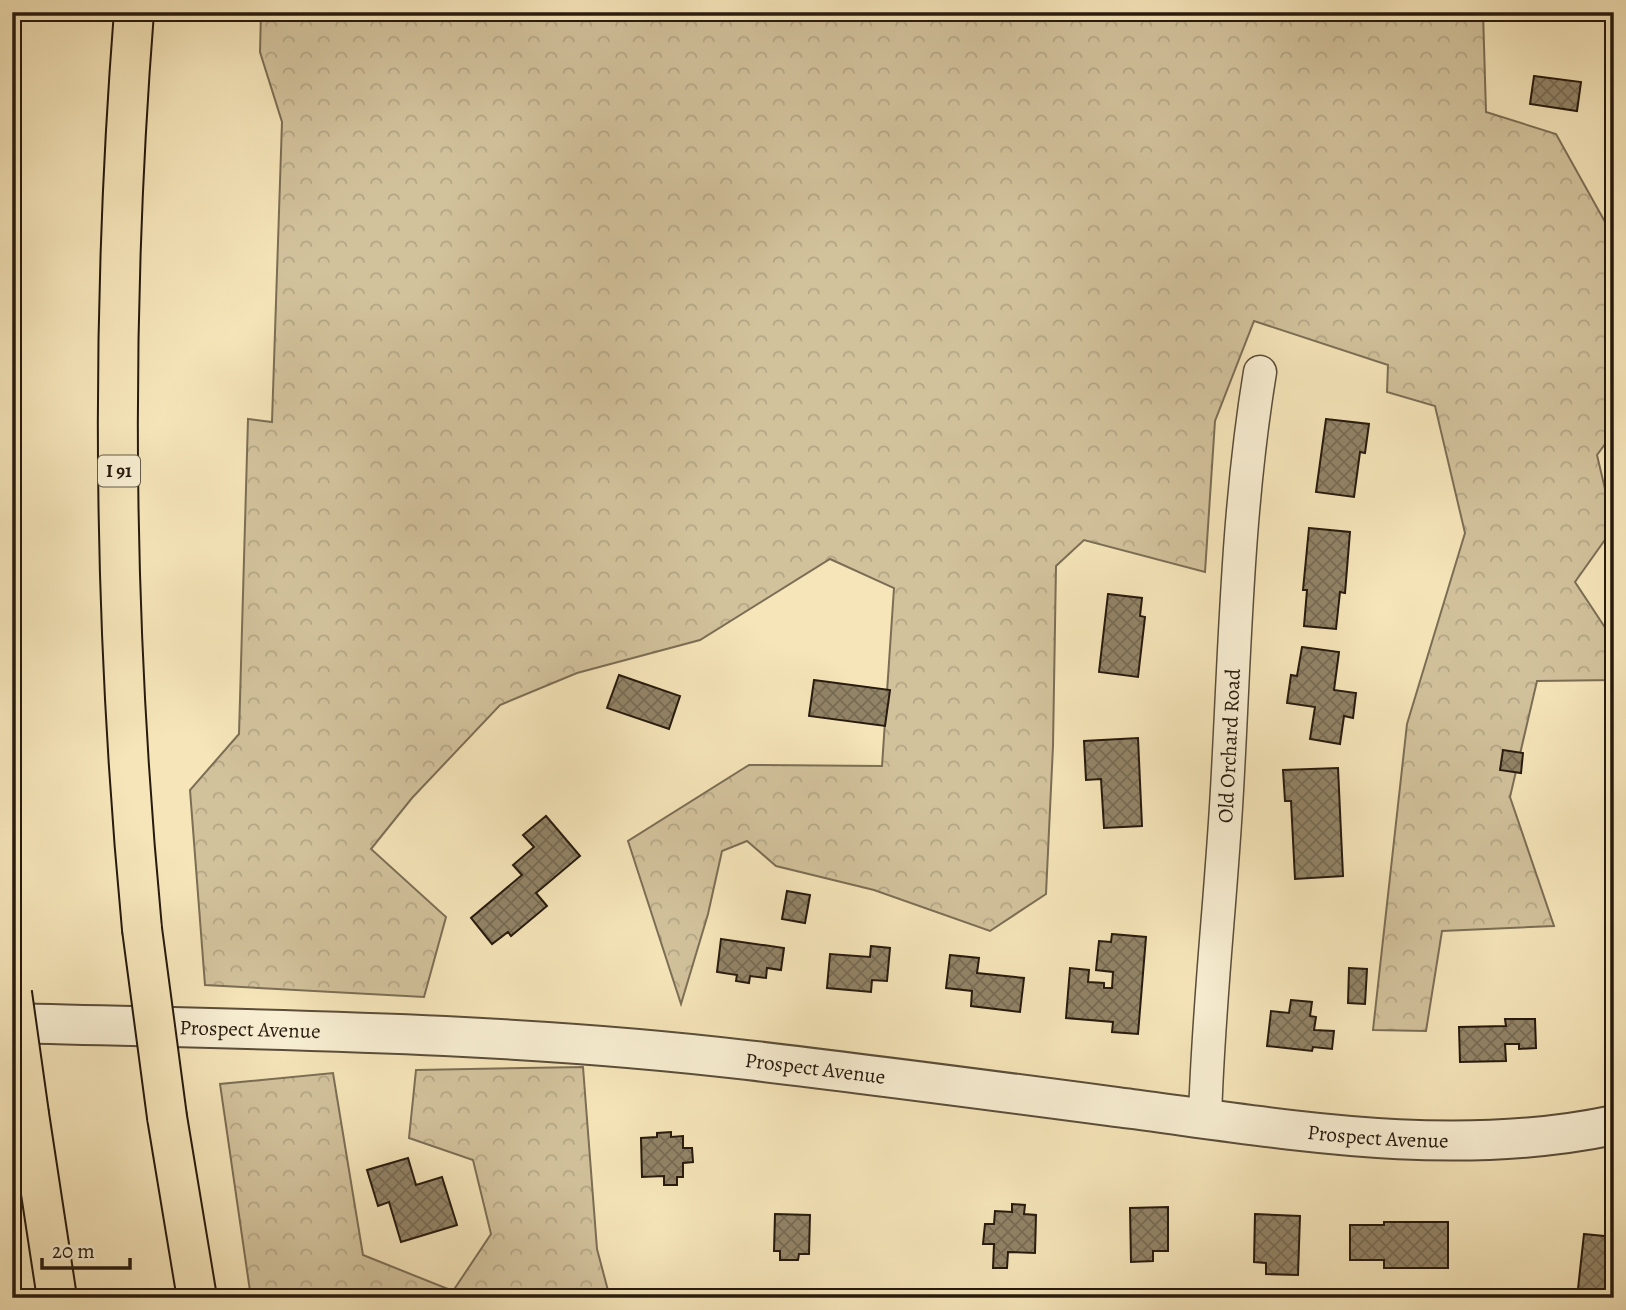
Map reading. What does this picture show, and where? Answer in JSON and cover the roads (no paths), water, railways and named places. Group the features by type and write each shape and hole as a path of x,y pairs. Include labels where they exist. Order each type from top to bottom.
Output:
{"highway":[{"name":"I 91","path":"134,12 123,213 119,482 124,709 142,929 167,1117 197,1298"},
{"path":"12,993 57,1298"}],"street":[{"name":"Old Orchard Road","path":"1205,1119 1209,1016 1224,855 1237,579 1248,445 1259,372"},
{"name":"Prospect Avenue","path":"12,1023 535,1039 745,1059 1314,1133 1392,1139 1470,1140 1546,1136 1614,1125"}]}
